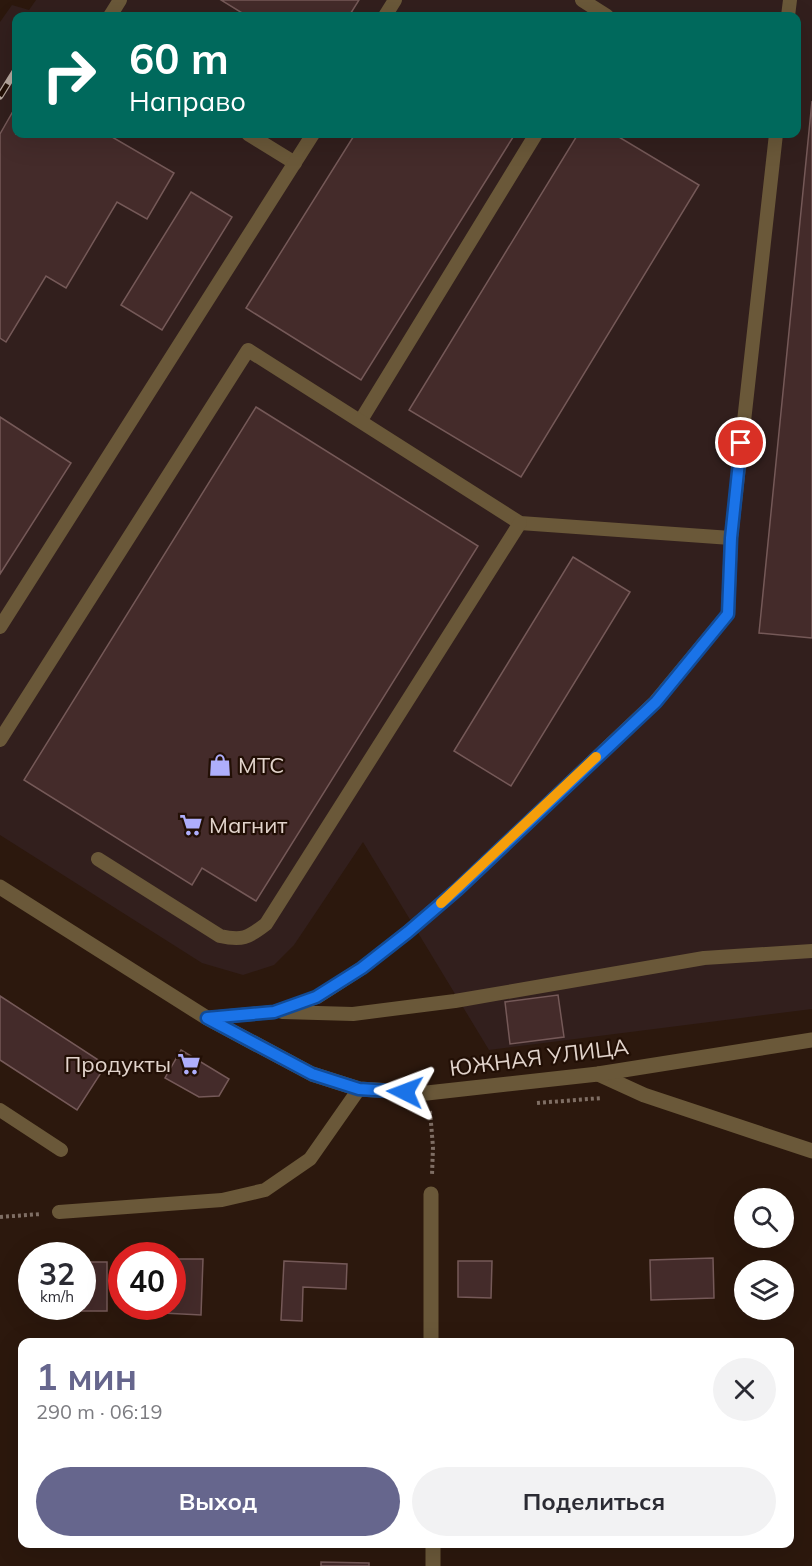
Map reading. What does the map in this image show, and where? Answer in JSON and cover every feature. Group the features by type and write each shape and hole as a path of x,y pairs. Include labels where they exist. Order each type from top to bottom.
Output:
{"street":[{"name":"ЮЖНАЯ УЛИЦА","path":"0,887 207,1018 312,1074 359,1089 427,1093 598,1074 812,1040"},
{"path":"598,1074 644,1095 812,1151"},
{"path":"430,1194 431,1338"},
{"path":"433,1548 433,1566"}],"lane":[{"path":"582,0 601,12"},
{"path":"254,138 295,163"},
{"path":"0,627 311,138"},
{"path":"361,420 534,138"},
{"path":"274,1012 316,997 362,968 458,889 656,702 728,614 731,538 776,138"},
{"path":"0,740 248,350 520,523 731,538"},
{"path":"98,859 220,936 235,940 250,936 266,924 520,523"},
{"path":"207,1018 274,1012 353,1014 455,1001 704,958 812,951"},
{"path":"59,1212 222,1200 265,1190 310,1159 359,1089"},
{"path":"0,1110 61,1150"}],"path":[{"path":"427,1093 434,1147 430,1194"},
{"path":"0,1217 59,1212"}],"shaded area":[{"path":"36,0 812,0 812,1009 489,1050 363,842 294,945 274,965 243,975 202,963 0,835 0,22 12,5 29,10"}],"building":[{"path":"221,0 359,0 352,12 240,12"},
{"path":"812,101 812,638 759,633"},
{"path":"12,113 12,138 114,138 174,173 147,219 117,202 66,288 46,276 6,342 0,338 0,134"},
{"path":"352,138 512,138 361,380 246,308"},
{"path":"576,138 621,138 699,185 521,477 409,410"},
{"path":"191,192 232,217 162,330 121,305"},
{"path":"256,407 478,546 256,901 202,868 192,885 24,780"},
{"path":"0,417 71,463 0,574"},
{"path":"573,557 630,592 511,786 454,751"},
{"path":"558,995 564,1037 510,1044 505,1002"},
{"path":"0,996 106,1065 77,1110 0,1060"},
{"name":"Продукты","path":"181,1050 229,1079 219,1096 199,1097 165,1078"},
{"path":"713,1258 714,1298 651,1300 650,1260"},
{"path":"186,1259 203,1259 201,1315 186,1314"},
{"path":"284,1261 347,1264 346,1289 303,1287 302,1321 281,1320"},
{"path":"458,1261 492,1261 491,1298 458,1297"},
{"path":"96,1262 107,1262 107,1311 96,1311"},
{"path":"321,1562 369,1563 369,1566 321,1566"}],"railway":[{"path":"0,96 12,76"}],"slow traffic":[{"path":"441,903 596,757"}],"place":[{"name":"МТС","path":"220,765"},
{"name":"Магнит","path":"191,825"},
{"name":"Продукты","path":"189,1064"}],"route":[{"path":"405,1092 359,1089 312,1074 207,1018 274,1012 316,997 362,968 458,889 656,702 728,614 731,538 741,443"}]}
